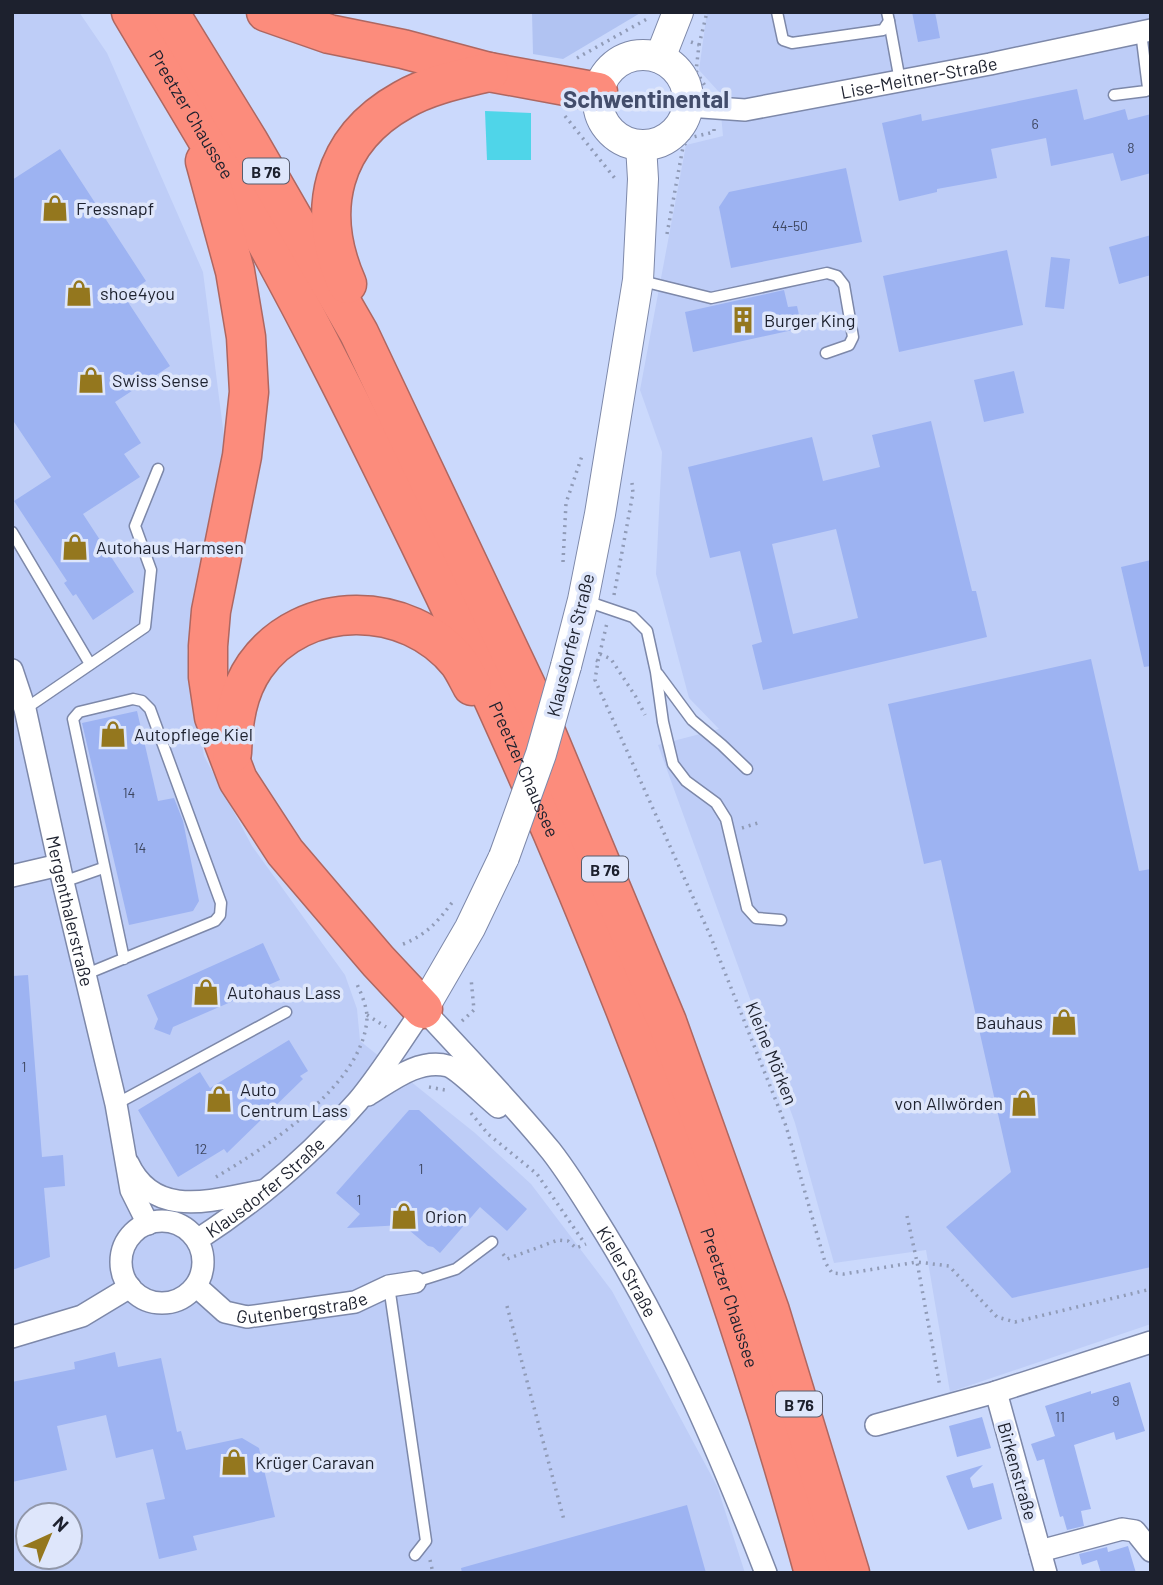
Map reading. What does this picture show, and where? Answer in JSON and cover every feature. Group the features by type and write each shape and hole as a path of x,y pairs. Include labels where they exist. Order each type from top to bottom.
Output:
{"highway":[{"name":"Preetzer Chaussee","path":"131,12 246,207 354,408 516,747 627,1009 715,1250 782,1459 814,1573"},
{"name":"Preetzer Chaussee","path":"169,12 249,142 359,333 530,694 667,1022 769,1311 850,1573"},
{"name":"B 76","path":"266,12 329,34 402,49 489,72 582,88"},
{"name":"B 76","path":"359,333 355,302 335,253 331,217 334,181 349,149 372,121 404,99 447,82 489,72"},
{"name":"B 76","path":"196,121 210,188 234,271 246,337 248,392 242,456 211,611 208,677 214,717 250,800 285,852 378,961 413,1023"},
{"name":"B 76","path":"232,762 233,724 239,701 256,665 279,640 309,623 358,613 405,623 432,639 458,663 479,699 516,747"}],"street":[{"name":"Lise-Meitner-Straße","path":"701,107 745,110 1146,31"},
{"path":"669,34 672,66 687,91 701,107 684,118 677,130 667,138 655,143 641,145 617,137 601,117 598,105 582,88 603,79 610,69 621,61 647,55 669,34"},
{"name":"Klausdorfer Straße","path":"197,1240 236,1214 302,1160 359,1100 413,1023 470,929 504,858 541,754 583,600 648,283 641,145"},
{"name":"Mergenthalerstraße","path":"12,670 25,709 84,975 116,1104 131,1190 148,1224"},
{"path":"12,876 61,874"},
{"name":"Kieler Straße","path":"413,1023 551,1151 607,1236 657,1323 711,1436 766,1573"},
{"path":"426,1064 450,1066 551,1151"},
{"name":"Klausdorfer Straße","path":"359,1100 426,1064"},
{"name":"Mergenthalerstraße","path":"123,1155 133,1174 150,1190 165,1198 191,1204 266,1190"},
{"path":"161,1221 176,1223 188,1230 197,1240 203,1255 202,1271 196,1286 185,1296 171,1302 156,1302 141,1297 130,1287 123,1274 121,1258 125,1244 135,1231 161,1221"},
{"name":"Gutenbergstraße","path":"196,1286 225,1312 247,1317 355,1302 388,1286 415,1282"},
{"path":"12,1337 82,1316 130,1287"},
{"path":"876,1425 996,1392 1151,1342"},
{"name":"Birkenstraße","path":"996,1392 1046,1573"},
{"path":"1040,1551 1122,1530 1135,1531 1151,1551"}],"lane":[{"path":"776,12 783,40 792,43 883,30 888,17"},
{"path":"888,17 900,81"},
{"path":"1114,95 1146,91 1148,88 1146,31"},
{"path":"648,283 711,298 827,273 837,276 844,285 853,337 849,345 826,353"},
{"path":"25,709 145,627 151,570 135,526 158,469"},
{"path":"12,531 90,664"},
{"path":"583,600 632,617 647,631 673,764 686,780 716,803 726,819 747,908 756,918 781,920"},
{"path":"656,672 692,720 747,769"},
{"path":"84,975 124,959 215,921 220,915 221,902 150,709 142,701 133,699 79,712 73,719 124,959"},
{"path":"61,874 103,868"},
{"path":"116,1104 286,1012"},
{"path":"415,1282 456,1269 492,1242"},
{"path":"388,1286 426,1541 415,1555"}],"path":[{"path":"648,283 683,147 689,138 714,132 701,107 714,95 701,82 696,71 706,12"},
{"path":"620,188 617,179 562,113 582,88 571,62 648,19 669,34 699,46"},
{"path":"563,567 566,503 586,443"},
{"name":"Kleine Mörken","path":"568,659 598,661 594,680 710,935 786,1126 825,1262 832,1273 844,1275 917,1262"},
{"path":"206,1183 252,1156 294,1124 330,1089 354,1060 363,1040 367,1015 356,982 378,961 427,931 459,892"},
{"path":"367,1015 413,1023"},
{"path":"426,1064 427,1087 448,1090"},
{"path":"468,1109 488,1134 537,1174 586,1244"},
{"path":"907,1216 943,1406"},
{"path":"492,1242 507,1259 558,1240 568,1241 576,1248 607,1236"},
{"path":"917,1262 948,1266 997,1317 1015,1322 1151,1289"},
{"path":"507,1306 564,1520"}],"shaded area":[{"path":"12,12 79,12 107,53 203,272 226,452 187,651 204,756 252,846 345,975 357,1009 360,1041 475,1133 531,1184 612,1291 717,1486 745,1573 12,1573"},
{"path":"532,12 642,12 563,59 533,54"},
{"path":"707,12 1151,12 1151,1324 950,1392 926,1250 834,1263 795,1123 658,745 719,729 689,698 656,574 662,452 640,390 686,145 723,136 719,92 699,70"},
{"path":"485,111 531,113 531,160 487,160"}],"building":[{"path":"912,12 935,12 940,38 918,42"},
{"path":"1077,89 1084,120 1125,109 1128,120 1151,114 1151,173 1121,181 1113,153 1051,166 1046,138 991,149 997,178 937,189 937,192 899,201 882,123 921,114 922,121"},
{"path":"60,149 146,281 124,296 170,366 115,402 141,443 124,454 140,477 83,514 134,592 93,620 76,594 73,596 64,583 67,581 14,501 51,477 12,419 12,180"},
{"path":"846,168 862,242 731,268 719,207 729,192"},
{"path":"1151,235 1151,275 1119,284 1109,247"},
{"path":"1007,250 1023,325 899,352 883,276"},
{"path":"1051,257 1070,259 1064,309 1045,307"},
{"name":"Burger King","path":"784,290 788,307 797,306 802,328 693,352 685,312"},
{"path":"1014,371 1024,413 984,422 974,380"},
{"path":"931,421 972,591 976,591 987,637 763,690 752,645 762,642 740,551 710,558 688,467 812,437 823,481 880,467 872,435","holes":["836,529 858,618 793,634 772,544"]},
{"path":"1151,560 1151,666 1144,667 1121,567"},
{"name":"Bauhaus","path":"1091,659 1139,871 1151,869 1151,1267 1012,1298 946,1227 1011,1172 941,860 924,864 888,704"},
{"path":"137,711 158,801 174,798 183,821 199,901 193,911 129,925 82,723"},
{"name":"Autohaus Lass","path":"263,943 280,980 259,989 256,997 248,1000 240,998 173,1027 170,1035 154,1029 158,1019 147,995"},
{"path":"28,975 42,1157 63,1155 65,1186 44,1188 50,1257 12,1270 12,976"},
{"name":"Auto Centrum Lass","path":"289,1040 308,1071 300,1076 303,1079 227,1153 224,1149 178,1177 138,1110 200,1072 210,1088"},
{"path":"409,1110 419,1110 527,1209 507,1231 480,1207 440,1253 403,1225 347,1228 360,1214 336,1193"},
{"path":"115,1352 118,1367 161,1358 177,1432 181,1431 186,1450 242,1438 259,1448 275,1517 193,1536 197,1550 159,1559 146,1503 165,1499 153,1449 116,1458 106,1415 57,1426 67,1470 12,1482 12,1382 75,1369 74,1362"},
{"path":"1130,1382 1145,1431 1116,1440 1114,1432 1074,1445 1091,1509 1081,1511 1084,1526 1067,1530 1063,1516 1060,1517 1044,1459 1037,1461 1031,1444 1055,1436 1045,1406"},
{"path":"982,1417 991,1448 957,1457 949,1426"},
{"path":"983,1465 970,1478 973,1488 993,1483 1002,1519 968,1530 946,1476"},
{"path":"687,1505 706,1573 462,1573 461,1568"},
{"path":"1128,1546 1136,1573 1101,1573 1097,1560 1082,1565 1079,1554 1107,1547 1108,1552"}],"place":[{"name":"Fressnapf","path":"55,208"},
{"name":"shoe4you","path":"79,293"},
{"name":"Burger King","path":"743,320"},
{"name":"Swiss Sense","path":"91,380"},
{"name":"Autohaus Harmsen","path":"75,547"},
{"name":"Autopflege Kiel","path":"113,734"},
{"name":"Autohaus Lass","path":"206,992"},
{"name":"Bauhaus","path":"1064,1022"},
{"name":"Auto Centrum Lass","path":"219,1099"},
{"name":"von Allwörden","path":"1024,1103"},
{"name":"Orion","path":"404,1216"},
{"name":"Krüger Caravan","path":"234,1462"}],"district":[{"name":"Schwentinental","path":"646,98"}]}
